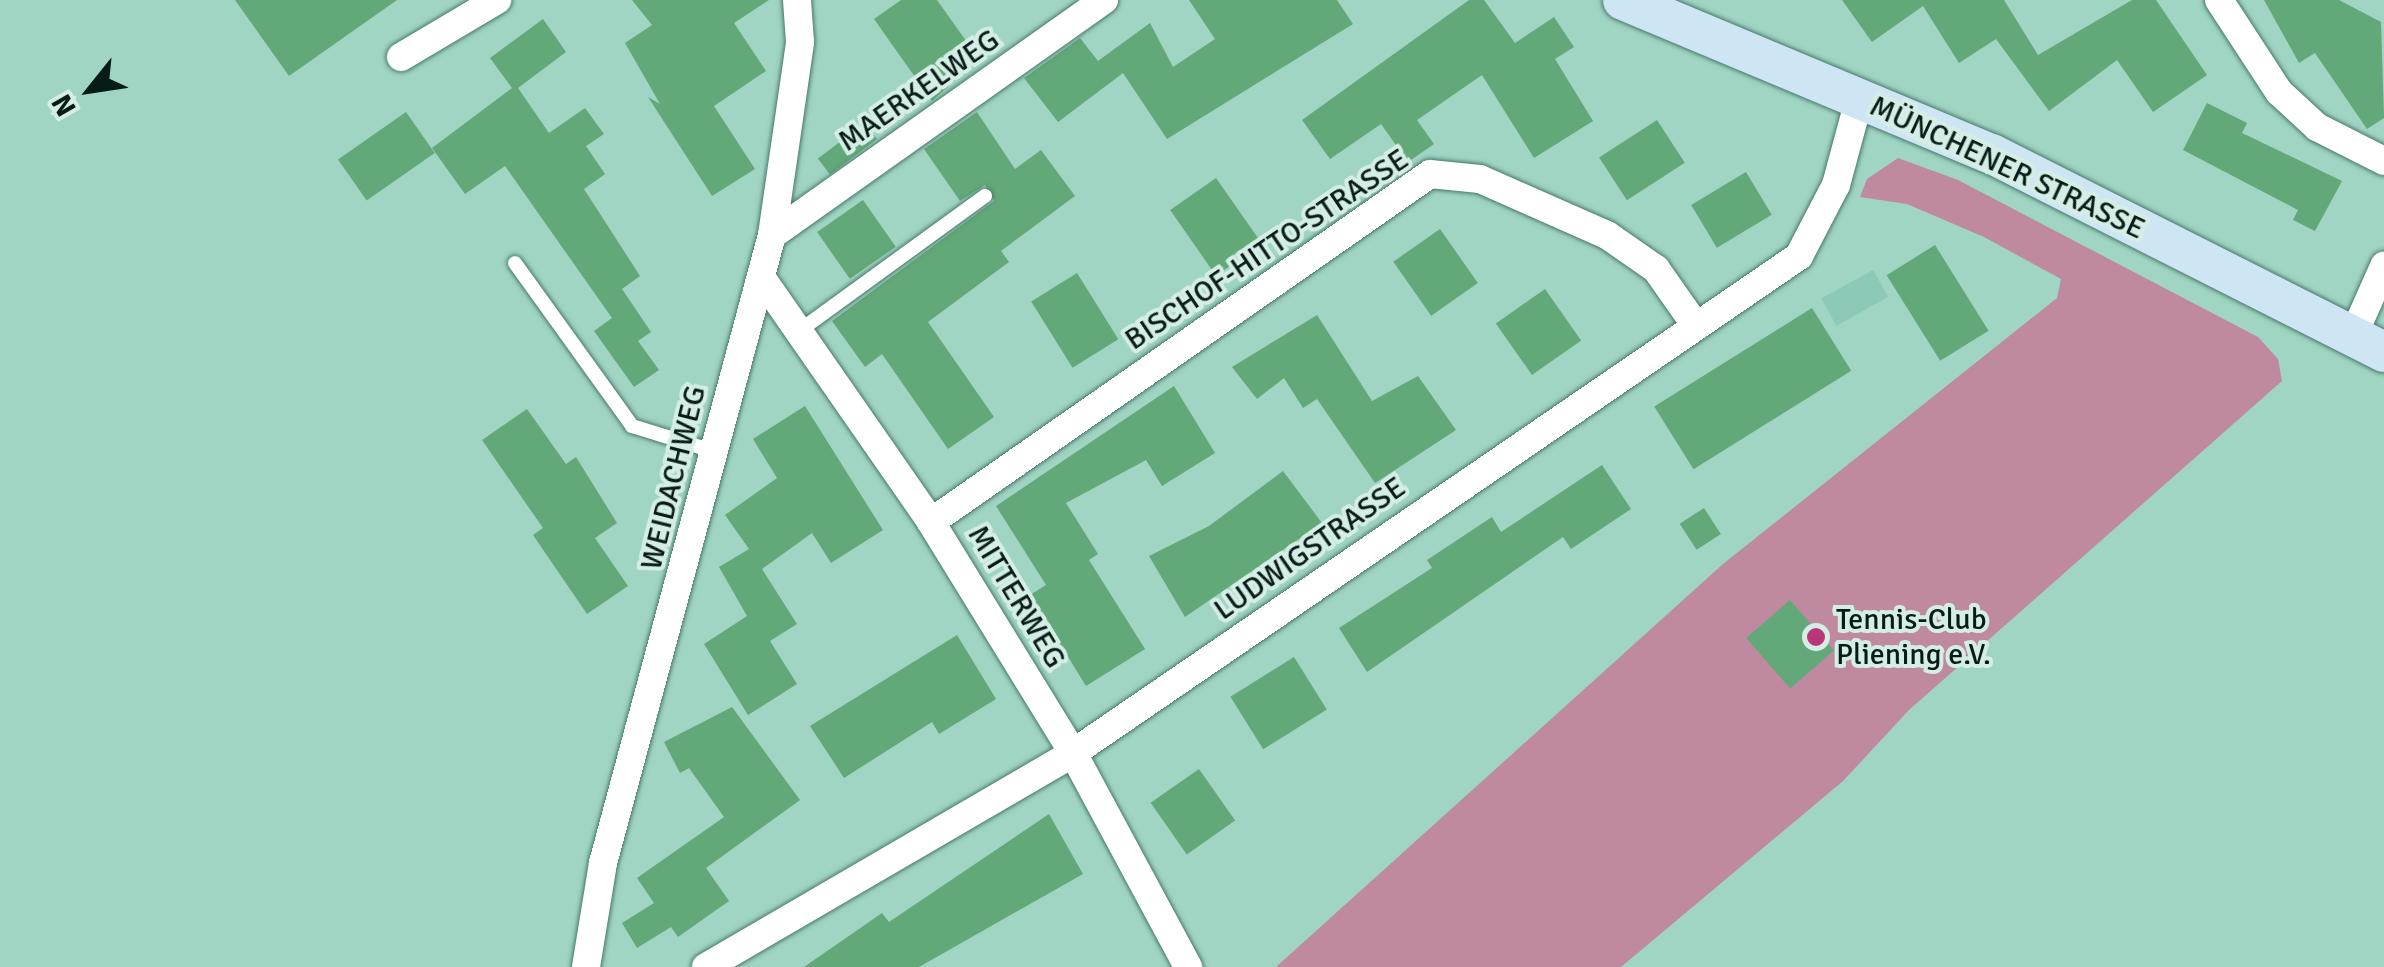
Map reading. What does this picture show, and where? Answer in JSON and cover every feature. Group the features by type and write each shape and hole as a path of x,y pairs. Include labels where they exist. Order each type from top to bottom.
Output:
{"main road":[{"name":"MÜNCHENER STRASSE","path":"1623,0 1992,154 2368,344"}],"street":[{"path":"402,58 498,0"},
{"name":"WEIDACHWEG","path":"586,967 602,863 772,235 800,42 797,0"},
{"name":"MAERKELWEG","path":"772,235 1104,0"},
{"path":"2219,0 2279,92 2317,127 2384,161"},
{"name":"LUDWIGSTRASSE","path":"706,967 1073,753 1694,322 1799,256 1836,186 1859,100"},
{"name":"BISCHOF-HITTO-STRASSE","path":"932,522 1430,174 1480,178 1606,236 1656,269 1694,322"},
{"path":"2368,344 2384,266"},
{"name":"MITTERWEG","path":"761,277 932,522 1073,753 1188,967"}],"lane":[{"path":"799,331 985,196"},
{"path":"515,263 632,426 713,451"}],"shaded area":[{"name":"Tennis-Club Pliening e.V.","path":"1898,158 1958,180 2258,337 2278,359 2282,381 1909,710 1843,781 1621,967 1276,967 1723,564 2057,298 2061,279 1984,237 1907,204 1860,197 1867,179"},
{"path":"1873,270 1888,297 1836,326 1821,299"}],"building":[{"path":"235,0 397,0 289,76"},
{"path":"632,0 769,0 734,23 766,71 714,106 755,169 712,196 648,97 660,104 625,43 652,25"},
{"path":"901,0 937,0 979,59 932,101 874,19"},
{"path":"1189,0 1337,0 1353,24 1167,139 1123,73 1058,122 1024,78 1080,38 1098,61 1150,23 1173,67 1215,39"},
{"path":"1469,0 1484,0 1515,43 1554,17 1574,47 1555,59 1593,121 1534,158 1482,75 1417,120 1434,144 1408,162 1381,124 1330,159 1302,120"},
{"path":"1842,0 2004,0 2038,55 2132,0 2156,0 2207,75 2153,112 2117,60 2049,111 1996,39 1959,63 1923,6 1872,42"},
{"path":"2264,0 2339,0 2381,22 2384,118 2367,129 2315,53 2299,63"},
{"path":"543,19 566,52 518,88 549,133 585,108 604,134 586,146 605,174 584,189 640,276 622,289 651,332 638,341 659,370 634,387 594,331 612,318 505,166 465,194 432,148 512,88 490,58"},
{"path":"2207,103 2247,123 2242,133 2342,181 2315,231 2293,220 2298,210 2183,150"},
{"path":"406,112 435,153 367,201 338,160"},
{"path":"977,112 1015,169 1041,150 1075,196 1001,251 1009,262 928,322 994,417 948,449 882,354 865,367 832,321 994,201 985,185 960,201 924,149"},
{"path":"1657,120 1685,163 1627,200 1599,158"},
{"path":"865,123 877,139 830,174 818,159"},
{"path":"1746,172 1772,215 1717,248 1691,205"},
{"path":"1216,178 1262,244 1216,276 1170,210"},
{"path":"863,200 896,247 850,279 817,232"},
{"path":"1440,229 1478,283 1431,316 1393,262"},
{"path":"1935,245 1989,331 1940,361 1887,275"},
{"path":"1077,273 1118,339 1073,368 1031,302"},
{"path":"1545,289 1581,341 1532,375 1496,323"},
{"path":"1812,308 1851,371 1693,469 1654,407"},
{"path":"1317,315 1372,401 1418,376 1456,430 1375,483 1317,399 1303,408 1284,378 1257,399 1232,367"},
{"path":"1174,386 1215,453 1162,486 1146,460 1066,503 1098,554 1089,560 1145,649 1086,686 1030,595 1046,585 996,506"},
{"path":"805,406 883,530 831,563 812,533 762,569 797,624 770,641 797,684 748,715 704,644 747,616 719,567 749,549 725,515 777,478 753,439"},
{"path":"527,409 566,464 576,457 617,523 595,538 628,586 587,614 533,535 543,528 482,440"},
{"path":"1602,465 1631,509 1571,549 1563,537 1367,672 1339,628 1432,568 1427,560 1492,517 1501,532"},
{"path":"1283,471 1322,523 1185,617 1149,556 1209,526"},
{"path":"1704,508 1721,534 1697,550 1680,524"},
{"path":"1790,600 1834,651 1790,689 1746,638"},
{"path":"957,635 996,699 939,734 932,722 844,778 810,726"},
{"path":"1294,657 1327,710 1263,749 1230,697"},
{"path":"732,707 800,800 706,868 729,901 678,937 671,927 637,948 622,923 654,903 637,878 724,817 689,768 680,773 664,742"},
{"path":"1199,769 1235,821 1187,854 1151,803"},
{"path":"1049,814 1083,874 919,967 804,967 882,913 889,922"}],"place":[{"name":"Tennis-Club Pliening e.V.","path":"1816,637"}]}
